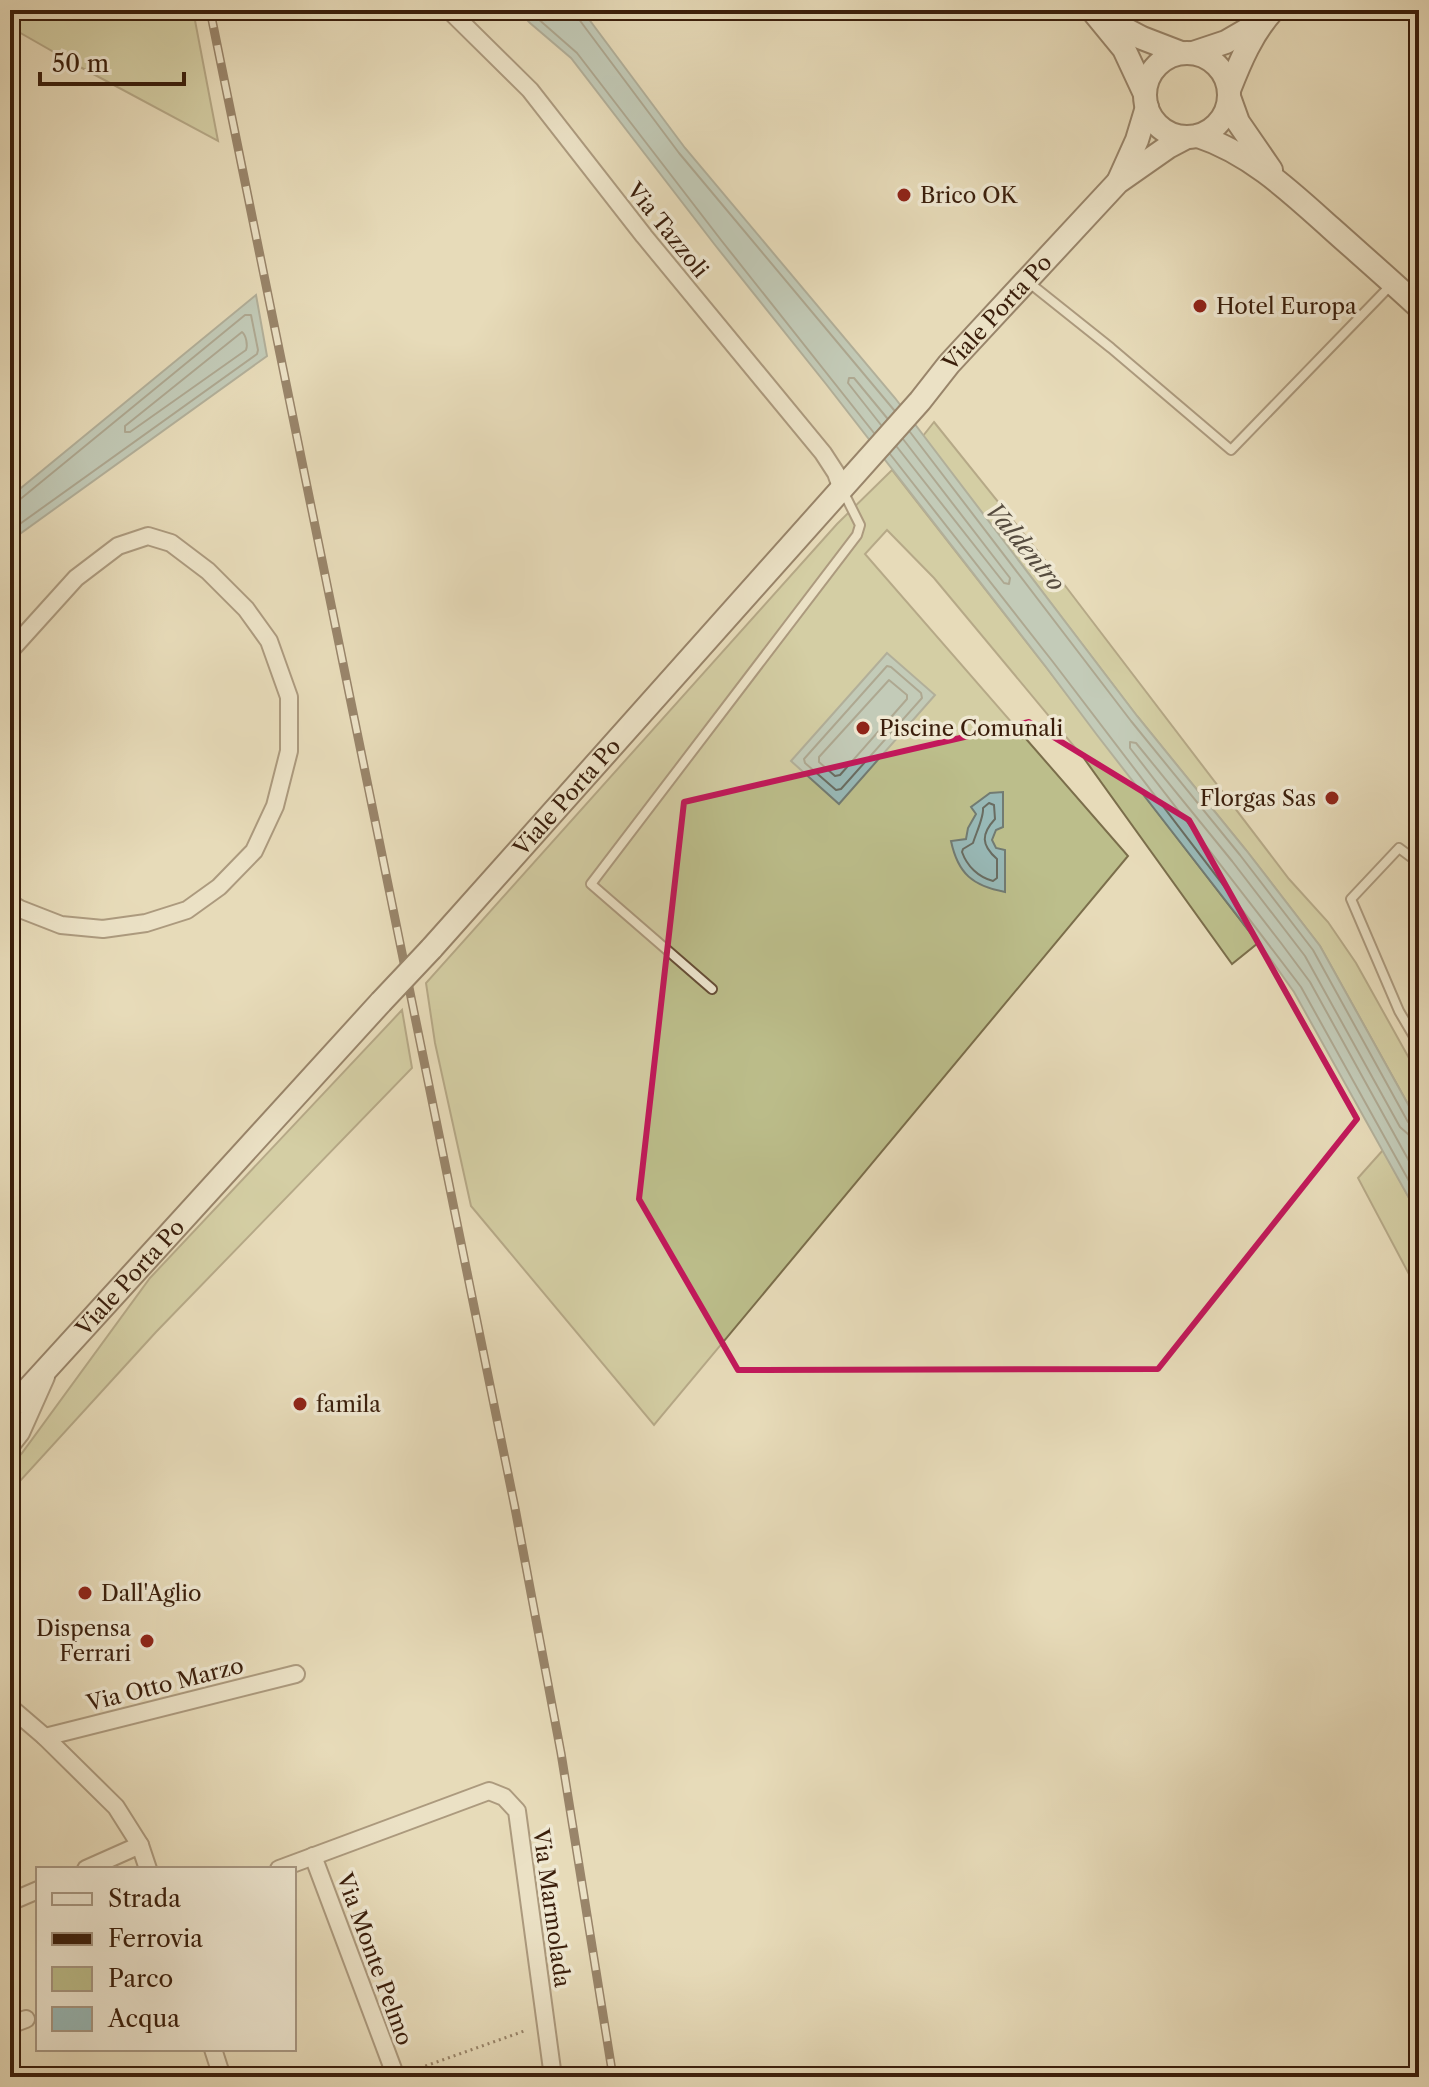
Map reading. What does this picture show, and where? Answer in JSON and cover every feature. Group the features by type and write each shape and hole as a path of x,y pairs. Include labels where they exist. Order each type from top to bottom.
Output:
{"main road":[{"name":"Viale Porta Po","path":"1118,182 1137,140 1147,82 1160,63 1226,42 1269,14"},
{"name":"Viale Porta Po","path":"10,1409 431,949 920,401 949,364 1118,182 1168,147 1209,131 1218,124 1225,114 1240,60 1269,14"},
{"path":"1088,15 1142,38 1203,56 1221,70 1238,122 1281,184"},
{"path":"1088,15 1124,49 1158,125 1166,132 1226,148 1281,184 1419,307"}],"street":[{"name":"Via Tazzoli","path":"449,10 530,90 654,248 823,453 841,487"},
{"path":"10,651 76,578 118,546 148,536 171,543 208,571 246,609 269,641 289,697 289,751 275,806 254,851 219,887 187,910 146,923 103,929 61,925 10,903"},
{"path":"10,1447 21,1433 53,1361"},
{"name":"Via Otto Marzo","path":"45,1737 296,1674"},
{"path":"10,1707 116,1807 140,1845 147,1867"},
{"name":"Via Marmolada","path":"284,1867 489,1791 504,1797 517,1811 553,2077"},
{"path":"90,1867 140,1845"},
{"name":"Via Monte Pelmo","path":"313,1856 396,2077"},
{"path":"10,1902 36,1891"},
{"path":"214,2051 222,2077"}],"lane":[{"path":"1026,281 1231,450 1393,283"},
{"path":"712,989 591,884 857,535 860,525 841,487"},
{"path":"1419,863 1399,848 1351,899 1399,1011 1419,1045"}],"path":[{"path":"1064,10 1088,15"},
{"path":"396,2077 546,2023"}],"highlighted area":[{"path":"1029,722 1189,820 1357,1119 1158,1369 738,1370 639,1199 684,802"}],"green space":[{"path":"10,10 193,10 218,141 10,27"},
{"path":"934,422 1060,579 1289,879 1328,922 1356,963 1419,1076 1419,1124 1320,946 1137,716 923,436"},
{"path":"892,470 1258,943 1232,964 1083,757 934,578 887,530 865,554 1128,856 654,1425 471,1206 435,1043 426,983 837,524"},
{"path":"402,1010 412,1068 156,1332 10,1492 10,1466 150,1278"},
{"path":"1383,1150 1419,1216 1419,1293 1358,1178"}],"water":[{"path":"518,10 582,10 685,148 895,398 1137,716 1320,946 1419,1124 1419,1216 1294,992 1267,954 571,58"},
{"path":"256,295 267,356 10,541 10,497"},
{"name":"Piscine Comunali","path":"887,653 935,695 839,804 791,761"},
{"path":"1003,792 1003,827 996,830 992,840 996,848 1005,850 1005,892 984,886 969,877 958,862 951,841 966,839 976,814 971,807 990,793"}],"railway":[{"path":"210,10 515,1508 561,1753 613,2077"}],"place":[{"name":"Brico OK","path":"904,195"},
{"name":"Hotel Europa","path":"1200,306"},
{"name":"Piscine Comunali","path":"863,728"},
{"name":"Florgas Sas","path":"1332,798"},
{"name":"famila","path":"300,1404"},
{"name":"Dall'Aglio","path":"85,1593"},
{"name":"Dispensa Ferrari","path":"147,1641"}],"water label":[{"name":"Valdentro","path":"1025,547"}]}
